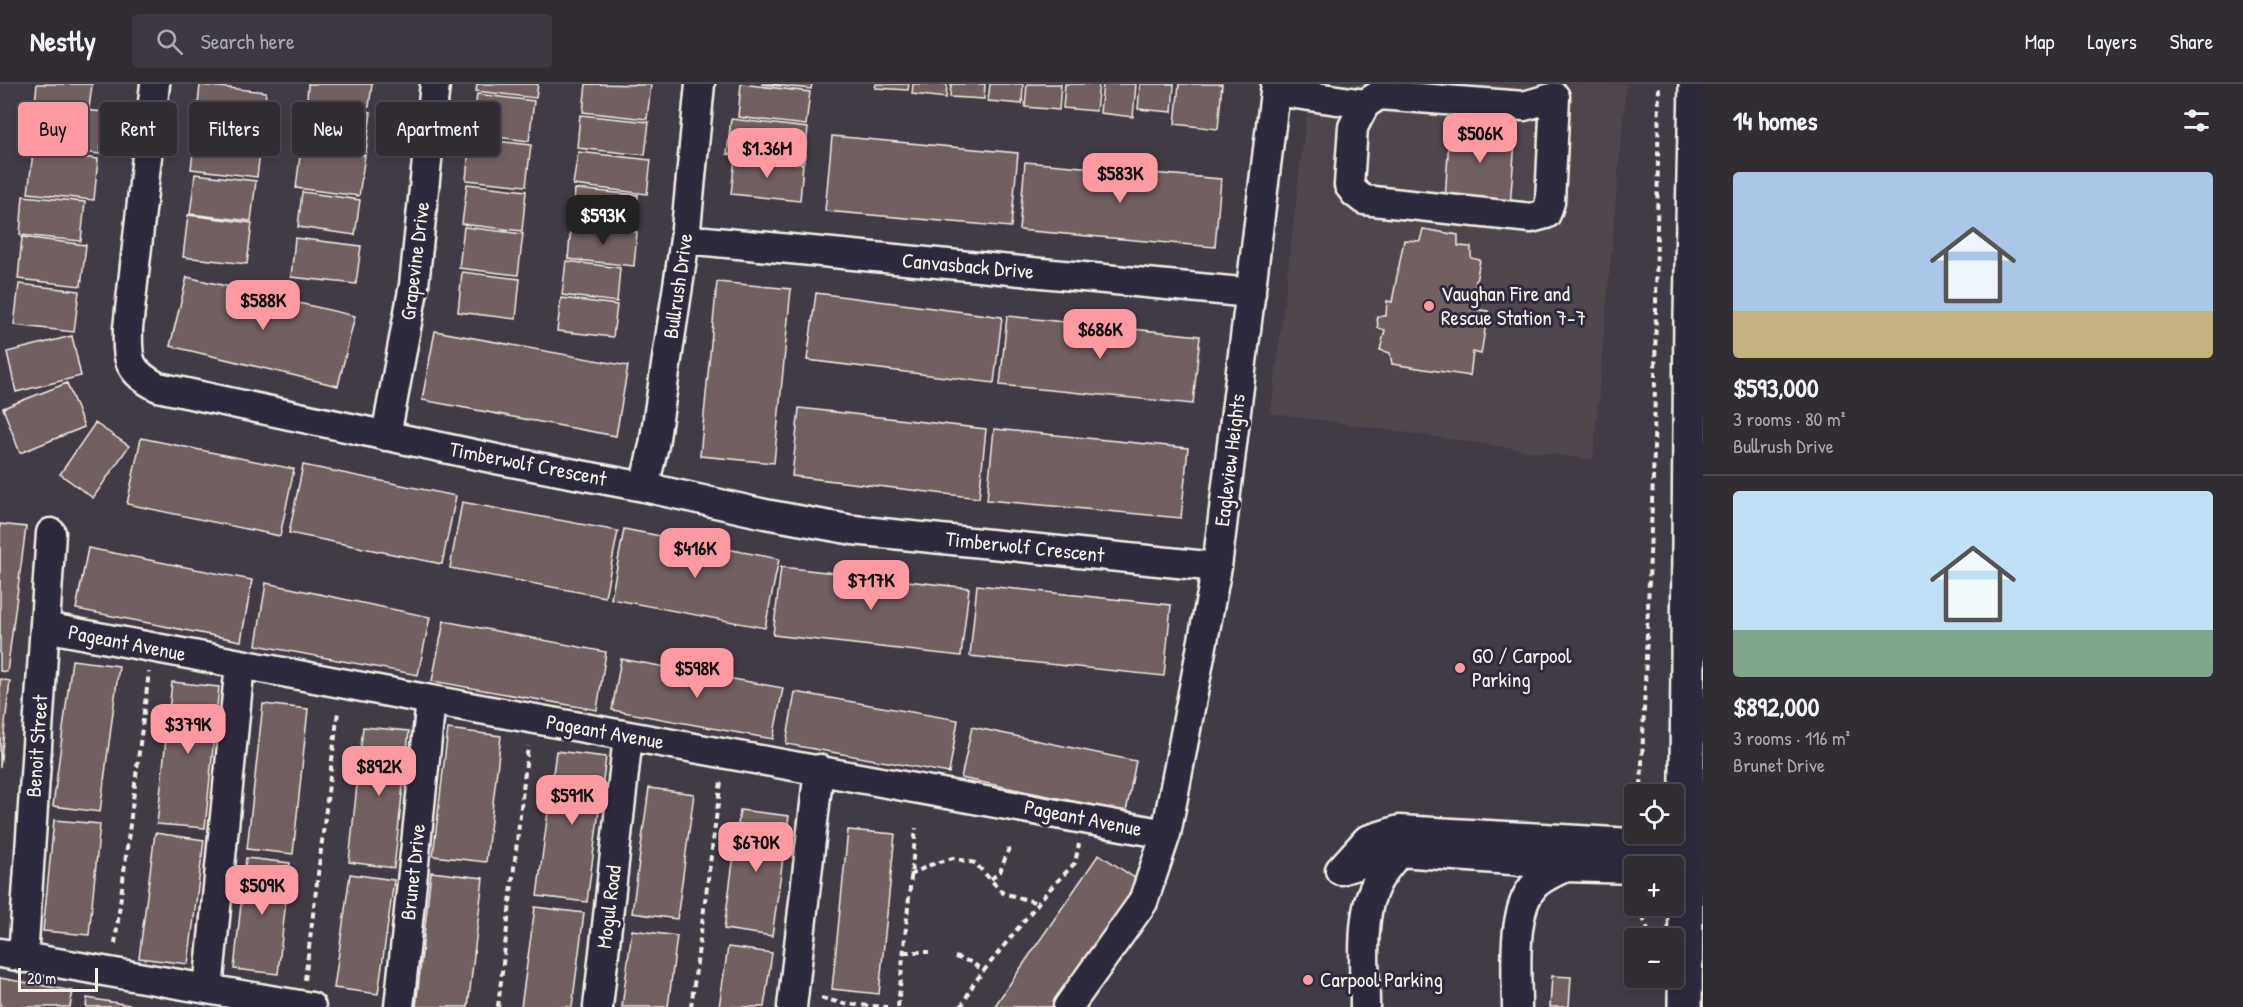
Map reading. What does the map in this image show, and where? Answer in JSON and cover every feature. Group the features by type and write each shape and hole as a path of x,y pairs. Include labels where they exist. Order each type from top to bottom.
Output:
{"main road":[{"path":"1685,1007 1691,862 1691,325 1696,84"}],"street":[{"name":"Timberwolf Crescent","path":"155,84 127,354 140,377 158,387 765,514 853,530 1217,567"},
{"name":"Grapevine Drive","path":"387,436 414,285 435,84"},
{"name":"Bullrush Drive","path":"644,487 654,445 685,239 700,84"},
{"path":"1275,87 1365,104"},
{"name":"Eagleview Heights","path":"1068,1007 1143,902 1166,834 1217,567 1275,87"},
{"path":"1561,91 1551,202 1546,214 1531,218 1364,200 1349,185 1353,127 1365,104 1379,95 1524,106 1561,91"},
{"name":"Canvasback Drive","path":"685,239 1251,293"},
{"name":"Benoit Street","path":"11,956 45,627 51,533"},
{"name":"Pageant Avenue","path":"45,627 1166,834"},
{"path":"208,989 240,664"},
{"name":"Brunet Drive","path":"399,1007 431,700"},
{"name":"Mogul Road","path":"598,1007 628,736"},
{"path":"793,999 819,769"},
{"path":"1624,869 1565,867 1479,857 1399,852 1340,870 1367,840 1399,830 1462,834 1691,862"},
{"path":"1365,1007 1366,914 1372,892 1382,872 1409,841 1428,832"},
{"path":"1462,834 1467,849 1479,857"},
{"path":"1517,1007 1519,924 1526,901 1534,886 1565,867"},
{"path":"11,956 306,1006"}],"path":[{"path":"1641,784 1654,451 1659,84"},
{"path":"111,973 152,648"},
{"path":"306,1006 342,683"},
{"path":"498,1007 531,718"},
{"path":"691,1007 725,753"},
{"path":"961,1007 984,971 1038,903 1075,863 1084,818"},
{"path":"898,1007 916,828"},
{"path":"991,879 999,872 1009,848"},
{"path":"910,875 930,865 953,858 975,864 1003,892 1038,903"},
{"path":"904,952 929,952"},
{"path":"955,957 972,962 984,971"},
{"path":"793,999 886,1007"}],"shaded area":[{"path":"1310,84 1626,84 1593,460 1271,413"}],"building":[{"path":"37,84 92,84 89,109 88,102 35,102"},
{"path":"308,84 372,84 369,107 364,106 364,102 307,100"},
{"path":"477,84 538,84 536,98 476,91"},
{"path":"586,84 651,85 647,119 583,112"},
{"path":"741,84 810,92 806,125 738,117"},
{"path":"761,84 812,84 811,89"},
{"path":"876,84 909,84 908,90 875,88"},
{"path":"913,84 947,84 946,98 912,94"},
{"path":"951,84 985,84 984,99 950,97"},
{"path":"990,84 1023,84 1022,104 988,101"},
{"path":"1027,84 1061,84 1059,110 1025,107"},
{"path":"1065,84 1099,84 1096,111 1063,108"},
{"path":"1103,84 1136,84 1133,117 1100,113"},
{"path":"1140,84 1174,84 1172,112 1138,109"},
{"path":"1179,84 1222,84 1218,129 1175,124"},
{"path":"200,85 266,92 265,102 198,102"},
{"path":"477,94 534,101 529,141 500,137 500,102 476,102"},
{"path":"88,110 100,112 100,154 88,153"},
{"path":"364,111 371,112 366,152 364,152"},
{"path":"580,115 649,122 645,155 577,148"},
{"path":"731,119 808,128 804,162 727,154"},
{"path":"1450,123 1516,128 1510,206 1445,200"},
{"path":"832,136 1018,153 1011,227 825,211"},
{"path":"500,141 531,145 526,186 466,180 468,156 500,156"},
{"path":"578,152 651,160 647,194 573,185"},
{"path":"365,155 359,196 296,188 300,156"},
{"path":"33,156 98,159 94,200 28,193"},
{"path":"193,156 260,156 257,177 191,169"},
{"path":"735,158 803,164 800,201 731,194"},
{"path":"1025,162 1221,179 1215,247 1019,230"},
{"path":"195,174 256,181 251,221 190,214"},
{"path":"467,184 526,191 522,231 462,224"},
{"path":"575,189 638,195 635,229 572,222"},
{"path":"302,192 360,200 355,235 298,227"},
{"path":"23,196 85,202 81,241 20,235"},
{"path":"188,215 252,223 247,264 183,257"},
{"path":"571,225 637,232 634,266 568,259"},
{"path":"464,227 523,234 518,275 459,268"},
{"name":"Vaughan Fire and Rescue Station 7-7","path":"1423,229 1458,235 1458,246 1471,247 1471,258 1480,260 1471,309 1488,311 1481,354 1473,352 1470,376 1392,364 1390,353 1380,350 1385,330 1378,328 1377,316 1386,316 1387,301 1392,302 1404,240 1420,241"},
{"path":"22,237 86,245 81,286 18,279"},
{"path":"295,238 361,246 356,284 291,277"},
{"path":"566,261 620,268 617,302 562,295"},
{"path":"462,272 520,279 516,319 458,312"},
{"path":"187,277 355,316 338,386 170,346"},
{"path":"717,282 791,289 774,463 700,456"},
{"path":"19,284 79,291 74,332 14,325"},
{"path":"816,293 1002,317 994,383 807,360"},
{"path":"561,298 617,305 613,337 557,331"},
{"path":"1007,316 1200,336 1193,404 1000,385"},
{"path":"435,331 628,366 616,436 422,400"},
{"path":"72,336 81,376 16,392 7,352"},
{"path":"67,383 84,427 20,453 3,408"},
{"path":"799,408 986,429 979,498 792,476"},
{"path":"95,423 129,446 93,498 60,474"},
{"path":"994,429 1188,448 1181,518 987,500"},
{"path":"141,438 294,469 280,536 127,504"},
{"path":"303,465 456,496 442,564 289,533"},
{"path":"462,502 618,531 605,597 450,568"},
{"path":"0,524 26,527 7,672 0,671"},
{"path":"624,529 779,559 765,628 611,599"},
{"path":"88,548 252,580 241,641 76,609"},
{"path":"781,567 969,588 961,656 773,635"},
{"path":"266,583 430,617 418,675 256,645"},
{"path":"977,585 1171,605 1164,676 970,656"},
{"path":"444,621 606,652 597,710 432,681"},
{"path":"621,659 783,688 773,739 612,710"},
{"path":"72,660 119,666 100,812 53,806"},
{"path":"0,679 10,681 0,767"},
{"path":"172,682 219,687 205,828 157,824"},
{"path":"795,692 958,720 949,773 786,744"},
{"path":"263,704 308,709 293,854 247,849"},
{"path":"363,727 409,731 394,868 349,862"},
{"path":"972,727 1136,761 1126,812 961,778"},
{"path":"448,729 501,736 486,862 433,856"},
{"path":"556,751 606,757 587,902 537,896"},
{"path":"649,788 694,794 677,919 632,913"},
{"path":"740,810 789,816 772,936 724,929"},
{"path":"54,820 100,824 89,935 43,931"},
{"path":"848,830 895,834 879,994 832,989"},
{"path":"155,833 204,840 188,964 139,958"},
{"path":"1099,854 1139,881 1053,1007 994,1007"},
{"path":"246,858 290,863 278,974 234,969"},
{"path":"431,872 483,878 468,1007 416,1007"},
{"path":"350,874 394,880 378,994 334,988"},
{"path":"535,907 584,913 572,1007 521,1007"},
{"path":"632,930 677,936 668,1007 622,1007"},
{"path":"728,947 772,953 764,1007 719,1007"},
{"path":"1552,976 1571,977 1569,1007 1550,1007"},
{"path":"0,978 73,991 70,1007 0,1007"},
{"path":"87,998 142,1007 86,1007"}],"place":[{"name":"Vaughan Fire and Rescue Station 7-7","path":"1429,306"},
{"name":"GO / Carpool Parking","path":"1460,668"},
{"name":"Carpool Parking","path":"1308,980"}]}
